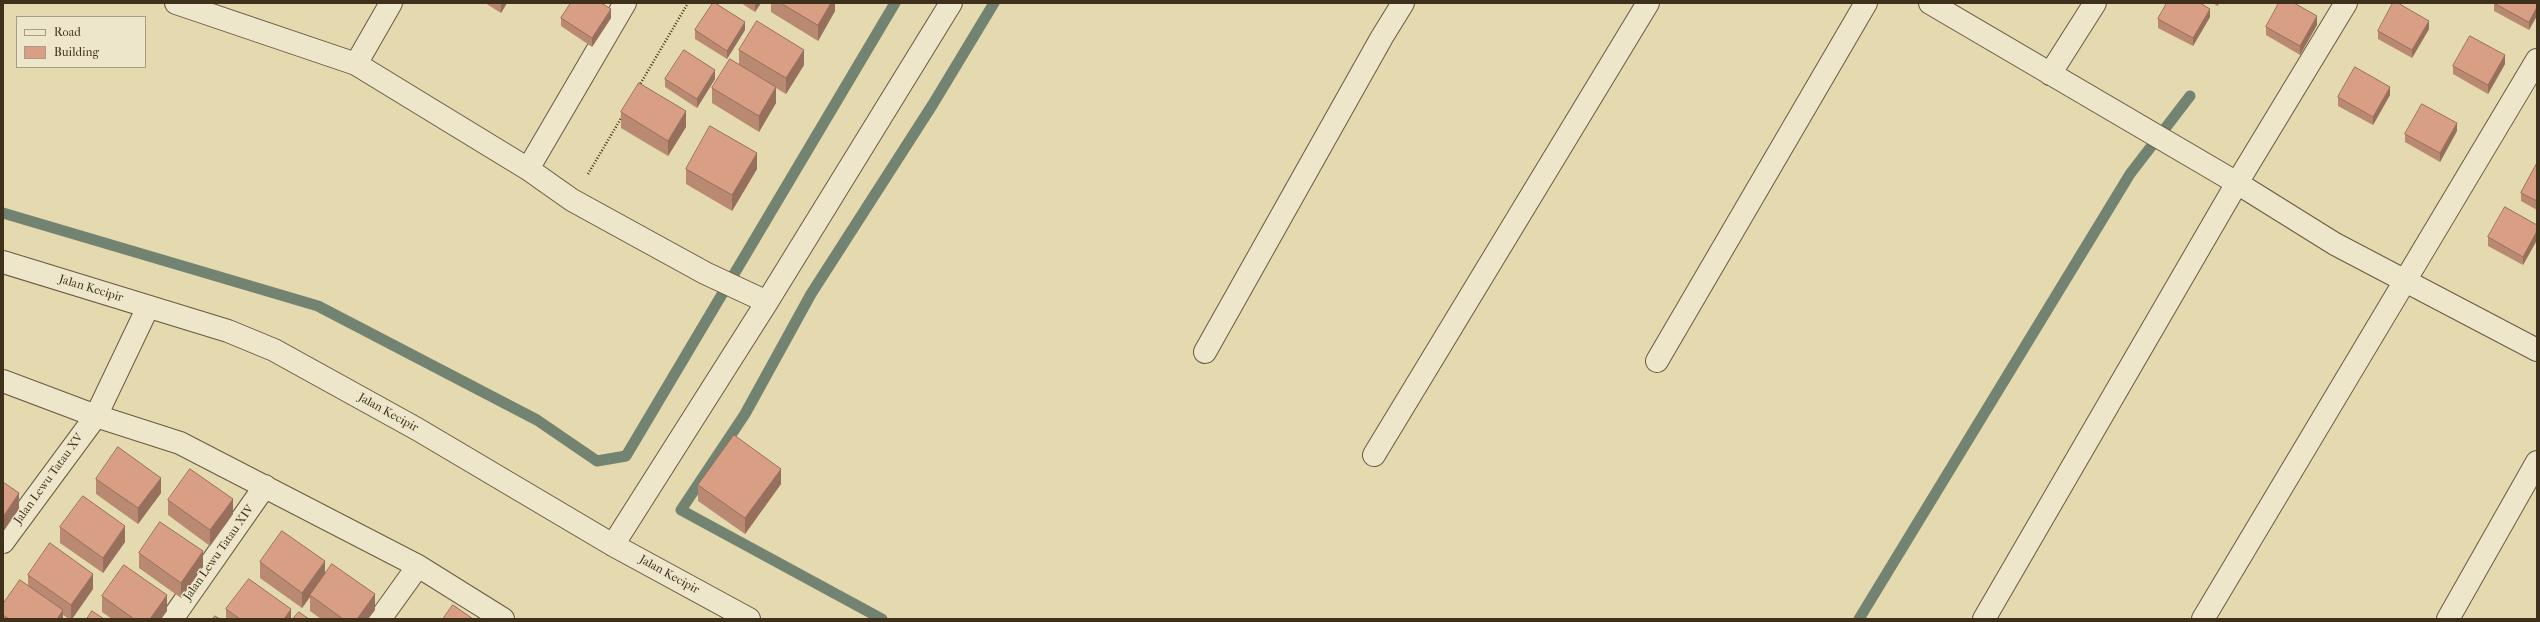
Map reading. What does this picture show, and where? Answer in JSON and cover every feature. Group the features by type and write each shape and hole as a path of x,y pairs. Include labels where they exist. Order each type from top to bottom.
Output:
{"street":[{"path":"176,3 356,64 528,169 572,200 705,273 767,302"},
{"path":"356,64 391,3"},
{"path":"528,169 625,3"},
{"path":"613,545 767,302 951,3"},
{"path":"1205,352 1382,37 1403,3"},
{"path":"1374,455 1648,3"},
{"path":"1657,361 1866,3"},
{"path":"1930,3 2237,183 2335,244 2537,350"},
{"path":"2050,74 2095,3"},
{"path":"1984,619 2237,183 2346,3"},
{"path":"2204,619 2537,60"},
{"name":"Jalan Kecipir","path":"3,262 228,331 274,350 417,429 613,545 749,619"},
{"name":"Jalan Lewu Tatau XV","path":"3,542 96,416 148,307"},
{"path":"3,381 96,416 180,443 266,486 418,566 503,619"},
{"path":"2448,619 2537,462"},
{"name":"Jalan Lewu Tatau XIV","path":"172,619 266,486"},
{"path":"380,619 418,566"}],"path":[{"path":"636,92 688,3"},
{"path":"572,200 624,112"}],"building":[{"path":"571,3 601,3 611,9 592,38 561,18"},
{"path":"713,3 745,22 727,51 695,30"},
{"path":"781,3 831,3 818,25"},
{"path":"2167,3 2200,3 2210,9 2193,38 2158,19"},
{"path":"2279,3 2294,3 2317,16 2300,46 2266,27"},
{"path":"2393,3 2398,3 2429,21 2412,50 2378,31"},
{"path":"2494,3 2537,3 2537,7 2529,22"},
{"path":"757,21 804,50 786,78 739,50"},
{"path":"2470,36 2505,55 2488,85 2453,66"},
{"path":"684,50 715,70 697,99 665,79"},
{"path":"730,59 776,87 759,116 712,88"},
{"path":"2355,67 2390,87 2373,117 2338,97"},
{"path":"639,83 686,111 668,141 621,112"},
{"path":"2422,104 2457,123 2440,153 2405,134"},
{"path":"710,126 757,153 732,195 686,169"},
{"path":"2537,163 2537,201 2521,193"},
{"path":"2505,207 2537,225 2537,231 2523,257 2488,237"},
{"path":"734,435 781,469 745,518 698,485"},
{"path":"118,447 161,478 138,508 96,479"},
{"path":"190,469 233,499 210,530 168,500"},
{"path":"3,482 19,493 3,517"},
{"path":"83,496 125,526 103,558 60,527"},
{"path":"160,522 203,551 181,583 139,553"},
{"path":"282,531 325,561 302,593 260,562"},
{"path":"50,543 93,574 71,605 28,575"},
{"path":"332,564 375,594 357,619 343,619 310,595"},
{"path":"124,565 167,595 150,619 134,619 102,596"},
{"path":"249,579 291,609 284,619 240,619 226,609"},
{"path":"20,580 63,610 57,619 9,619 3,615 3,604"},
{"path":"453,605 473,619 443,619"},
{"path":"92,611 104,619 87,619"},
{"path":"299,612 309,619 293,619"},
{"path":"215,616 220,619 213,619"}],"waterway":[{"path":"3,213 318,306 537,420 597,461 626,456 895,3"},
{"path":"882,619 681,510 745,414 811,294 933,104 994,3"},
{"path":"1859,619 2130,174 2190,96"}]}
